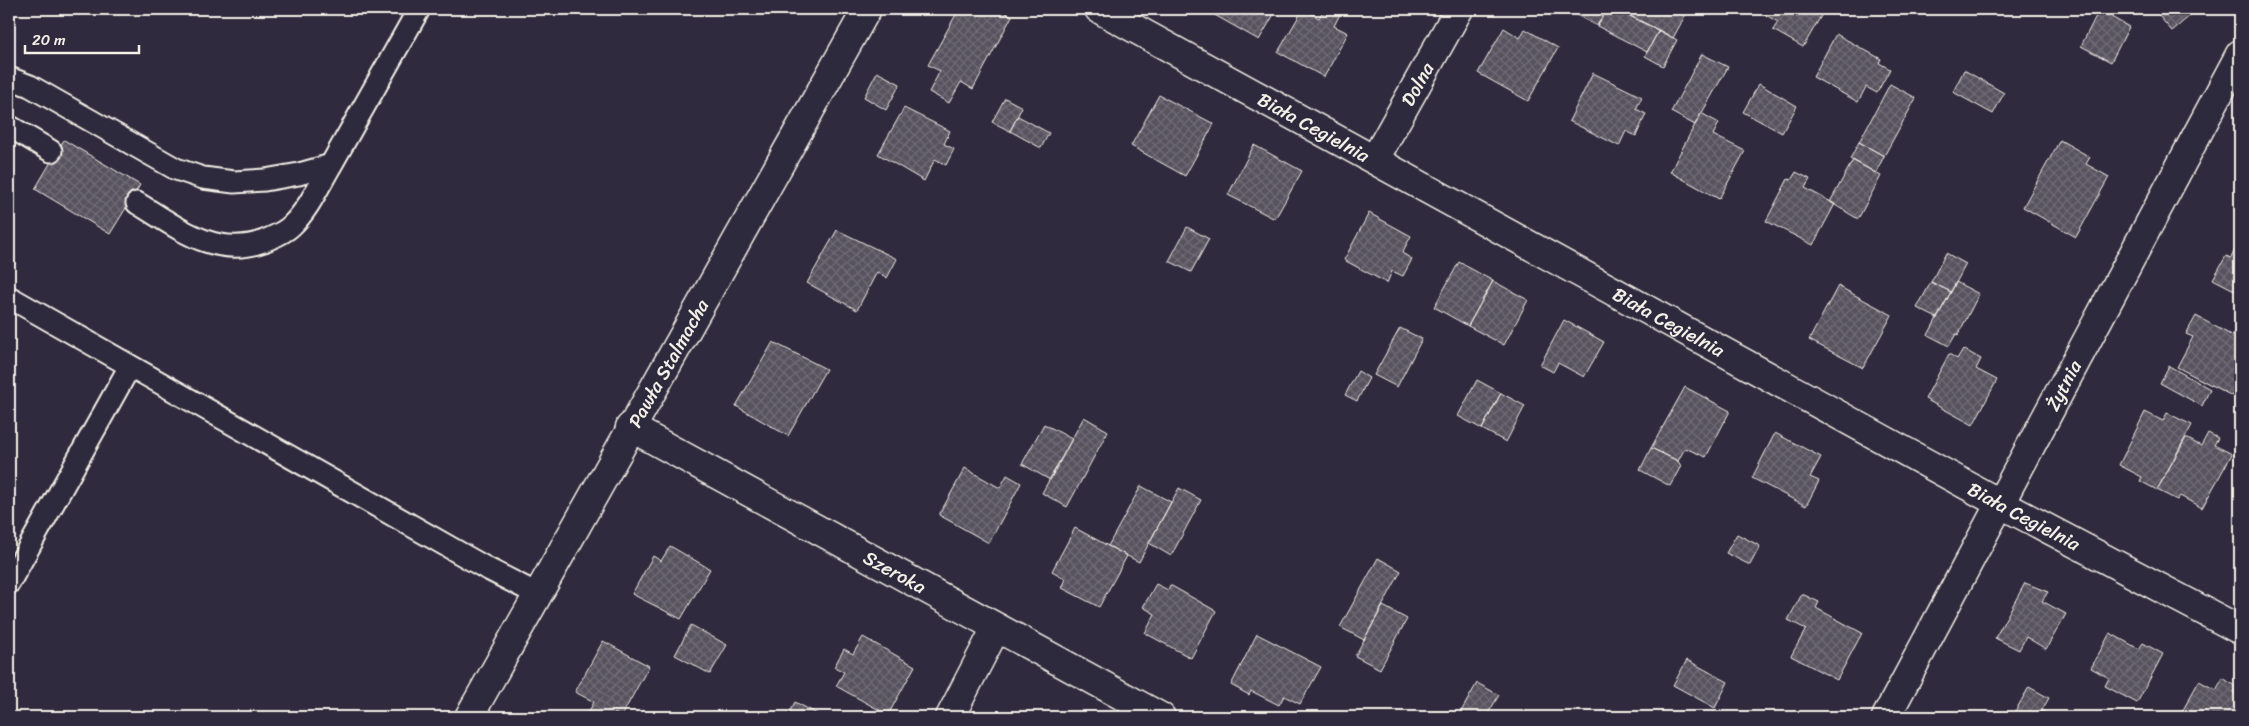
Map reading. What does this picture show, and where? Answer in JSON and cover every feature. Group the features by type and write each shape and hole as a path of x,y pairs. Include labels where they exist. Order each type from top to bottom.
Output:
{"street":[{"name":"Pawła Stalmacha","path":"468,717 867,9"},
{"name":"Biała Cegielnia","path":"1100,9 2001,504 2240,630"},
{"name":"Dolna","path":"1375,159 1459,9"},
{"name":"Żytnia","path":"1886,717 2240,54"},
{"name":"Szeroka","path":"630,427 1161,717"},
{"path":"950,717 996,628"}],"lane":[{"path":"137,203 195,237 214,244 235,247 257,243 274,237 291,226 308,206 419,9"},
{"path":"9,78 30,86 176,169 203,178 234,182 265,180 299,174 332,165"},
{"path":"9,126 51,151"},
{"path":"9,298 486,568 537,594"},
{"path":"9,583 130,366"}],"building":[{"path":"959,9 999,9 1012,16 973,89 961,82 949,103 929,92 940,71 928,65"},
{"path":"1204,9 1277,9 1259,40"},
{"path":"1303,9 1319,18 1324,9 1330,9 1340,14 1334,26 1348,33 1324,77 1278,52"},
{"path":"1565,9 1607,9 1597,26"},
{"path":"1607,9 1616,9 1659,30 1647,52 1597,26"},
{"path":"1616,9 1676,9 1686,14 1673,38"},
{"path":"1761,9 1825,9 1803,47 1773,30 1778,22 1759,11"},
{"path":"2153,9 2198,9 2172,31"},
{"path":"2099,10 2129,27 2111,62 2081,46"},
{"path":"1504,28 1520,38 1525,29 1558,48 1528,101 1478,73"},
{"path":"1659,30 1677,40 1663,66 1645,56"},
{"path":"1836,34 1881,59 1879,63 1890,69 1877,93 1866,87 1858,102 1813,77"},
{"path":"1702,54 1728,67 1695,125 1671,112"},
{"path":"1964,70 2004,93 1993,114 1953,92"},
{"path":"877,72 900,84 886,110 864,97"},
{"path":"1593,73 1642,97 1636,109 1646,114 1636,136 1626,131 1619,146 1569,121"},
{"path":"1759,84 1797,106 1782,133 1743,112"},
{"path":"1890,84 1916,98 1884,156 1859,142"},
{"path":"1159,95 1214,124 1185,176 1131,146"},
{"path":"1005,98 1022,107 1010,131 992,122"},
{"path":"904,108 950,131 944,144 954,149 946,165 935,159 924,181 878,154"},
{"path":"1701,113 1719,123 1713,135 1745,151 1719,199 1670,172"},
{"path":"1018,116 1049,133 1041,148 1010,131"},
{"path":"64,140 140,185 110,234 35,189"},
{"path":"2060,140 2090,157 2086,164 2109,177 2076,237 2023,207"},
{"path":"1859,142 1884,156 1876,173 1850,159"},
{"path":"1254,145 1302,171 1275,219 1228,195"},
{"path":"1853,160 1881,176 1858,219 1830,202"},
{"path":"1796,172 1810,179 1805,188 1835,204 1813,245 1766,221 1788,179 1791,180"},
{"path":"1369,213 1411,236 1402,253 1412,259 1403,276 1392,271 1387,283 1344,260"},
{"path":"1187,227 1209,239 1191,272 1169,261"},
{"path":"837,230 897,259 887,278 877,272 857,310 807,283"},
{"path":"2240,239 2240,293 2213,279 2226,256 2231,258"},
{"path":"1946,253 1966,264 1951,292 1931,282"},
{"path":"1459,262 1493,281 1468,326 1434,307"},
{"path":"1493,281 1528,300 1504,345 1468,326"},
{"path":"1931,282 1951,292 1937,318 1917,308"},
{"path":"1956,282 1979,294 1958,335 1956,334 1949,346 1928,335"},
{"path":"1838,286 1892,315 1863,368 1809,340"},
{"path":"2196,316 2240,340 2240,380 2232,396 2177,367 2193,337 2186,334"},
{"path":"1564,320 1604,342 1584,377 1558,363 1553,372 1540,365"},
{"path":"1400,328 1422,339 1397,387 1374,375"},
{"path":"773,342 826,369 788,436 736,406"},
{"path":"1963,349 1981,359 1976,369 1997,380 1973,425 1925,399 1949,354 1957,359"},
{"path":"2169,366 2210,389 2202,406 2160,383"},
{"path":"1358,371 1369,378 1357,401 1345,395"},
{"path":"1477,380 1501,393 1482,429 1458,416"},
{"path":"1685,387 1730,411 1706,457 1685,448 1678,461 1651,448"},
{"path":"1501,393 1525,406 1506,442 1482,429"},
{"path":"2145,412 2163,421 2167,413 2192,425 2157,490 2140,481 2142,477 2119,465"},
{"path":"1084,417 1108,431 1067,507 1042,493"},
{"path":"1044,424 1072,439 1050,480 1022,464"},
{"path":"1775,433 1821,457 1810,477 1819,481 1806,506 1752,478"},
{"path":"2208,433 2218,438 2214,445 2232,454 2202,508 2180,496 2177,500 2157,490 2186,438 2201,446"},
{"path":"1651,448 1678,461 1681,466 1670,486 1640,470"},
{"path":"965,468 1000,488 1007,475 1021,483 989,543 939,515"},
{"path":"1141,486 1171,502 1139,562 1108,546"},
{"path":"1179,488 1201,500 1171,556 1149,543"},
{"path":"1075,528 1127,556 1099,607 1062,588 1066,579 1052,571"},
{"path":"1737,534 1760,546 1750,565 1726,553"},
{"path":"670,546 710,569 681,619 632,594 653,556 661,561"},
{"path":"1378,558 1401,571 1364,640 1340,627"},
{"path":"2025,583 2048,592 2042,601 2066,614 2046,649 2026,637 2019,650 1995,638"},
{"path":"1156,584 1168,590 1170,585 1216,611 1191,658 1145,633 1155,614 1143,607"},
{"path":"1802,594 1819,602 1816,608 1862,633 1837,680 1791,656 1806,629 1788,620"},
{"path":"1383,606 1407,619 1380,669 1355,656"},
{"path":"691,625 727,645 710,674 675,655"},
{"path":"2110,633 2139,649 2143,643 2163,654 2137,703 2105,686 2109,678 2091,668"},
{"path":"1257,634 1321,667 1300,704 1284,696 1279,705 1251,691 1249,695 1231,685"},
{"path":"863,637 915,666 888,715 836,686 844,672 834,667 844,649 853,654"},
{"path":"603,641 649,666 621,717 615,713 613,717 596,717 588,713 594,702 575,692"},
{"path":"1687,660 1728,682 1715,708 1673,685"},
{"path":"2223,678 2236,687 2233,692 2240,695 2240,717 2179,717 2199,681 2216,690"},
{"path":"1477,683 1499,695 1486,717 1458,717"},
{"path":"2029,687 2049,698 2038,717 2012,717"},
{"path":"795,702 823,717 787,717"},
{"path":"2042,710 2054,717 2038,717"}]}
